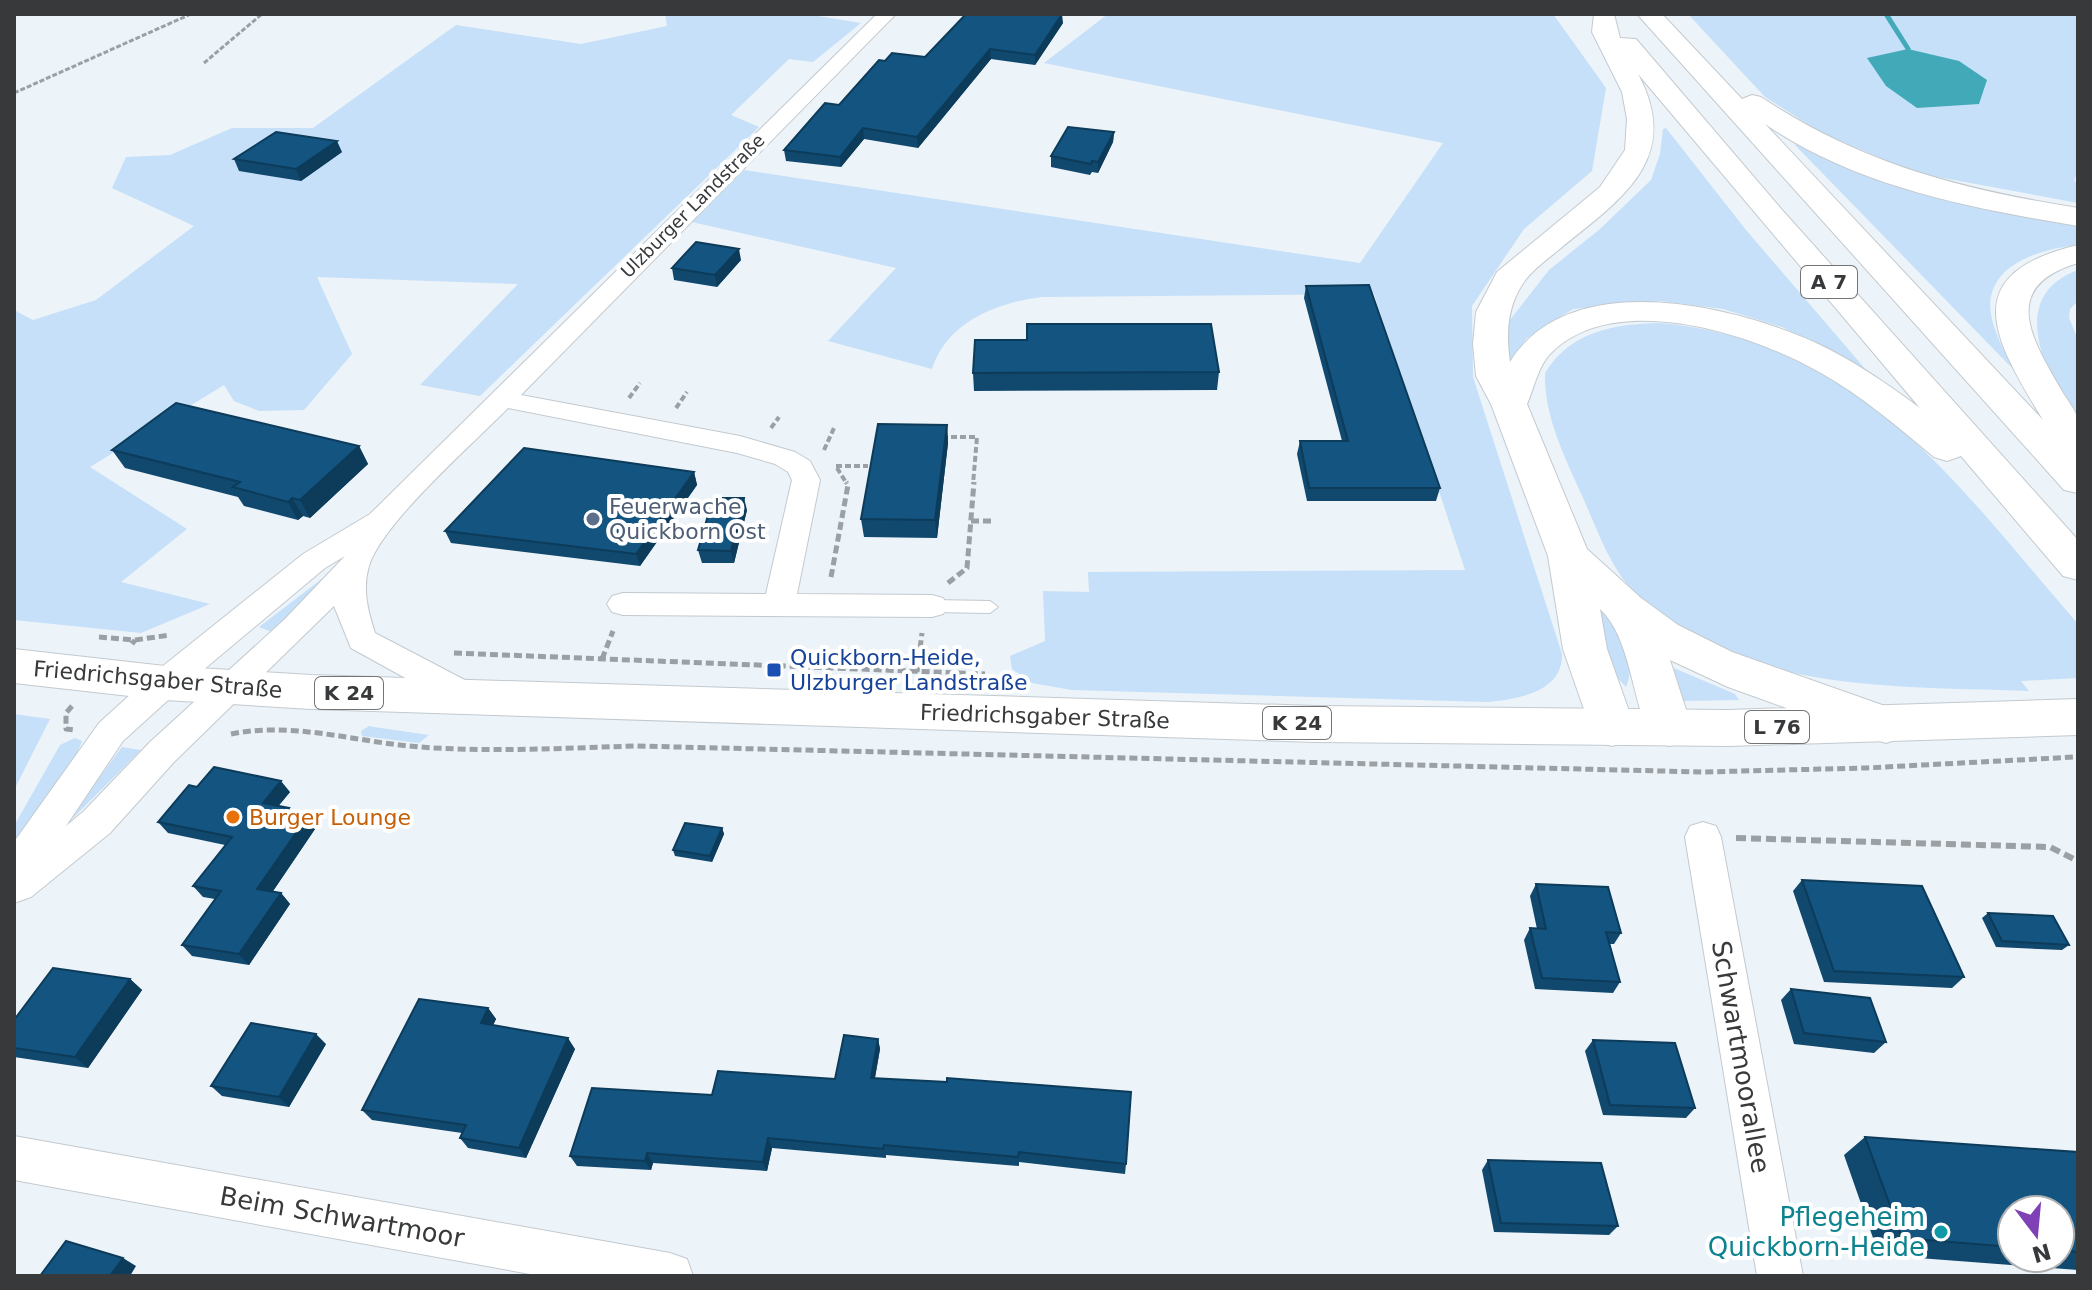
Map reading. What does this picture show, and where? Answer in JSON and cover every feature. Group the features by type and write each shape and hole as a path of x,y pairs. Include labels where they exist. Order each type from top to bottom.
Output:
{"main road":[{"name":"A 7","path":"1649,14 2078,481"},
{"name":"A 7","path":"1603,15 1772,217 2068,555"},
{"path":"1603,15 1604,32 1635,92 1641,119 1639,150 1611,193 1508,279 1493,312 1490,344 1494,376 1509,404 1569,556 1585,649 1612,728"},
{"path":"1670,38 1778,122 1811,143 1856,164 1971,198 2078,217"},
{"path":"2078,254 2037,267 2020,283 2011,299 2014,324 2027,360 2078,446"},
{"path":"1509,404 1532,353 1549,338 1575,325 1603,316 1640,312 1681,313 1733,323 1776,336 1820,356 1860,382 1905,414 2068,555"},
{"path":"1569,556 1627,610 1674,642 1737,672 1886,725"},
{"path":"1627,610 1647,657 1669,728"},
{"name":"Friedrichsgaber Straße","path":"14,666 231,689 468,697 594,680 981,715 1612,728 1886,725 2065,718"}],"street":[{"name":"Ulzburger Landstraße","path":"15,888 27,853 111,732 165,683 314,561 380,521 887,14"},
{"path":"501,399 740,445 785,458 800,467 806,480 779,607"},
{"name":"Ulzburger Landstraße","path":"15,888 97,822 172,743 231,689 354,566 380,521"},
{"name":"Ulzburger Landstraße","path":"354,566 350,606 362,640 468,697"},
{"path":"623,604 779,607 933,599"},
{"name":"Schwartmoorallee","path":"1703,837 1780,1276"},
{"name":"Beim Schwartmoor","path":"14,1158 670,1276"}],"lane":[{"path":"933,599 990,607"}],"path":[{"path":"14,93 191,14"},
{"path":"204,63 262,14"},
{"path":"674,411 687,392"},
{"path":"824,450 834,428"},
{"path":"917,672 933,599 967,568 977,437 941,437"},
{"path":"809,447 824,450 848,485 830,578 843,586"},
{"path":"835,466 868,466"},
{"path":"970,521 994,521"},
{"path":"594,680 623,604"},
{"path":"444,653 594,680 917,672 985,674"},
{"path":"66,713 66,729 111,732"},
{"path":"172,743 199,748 223,736 245,730 269,729 409,746 482,750 637,746 1702,772 1866,768 2078,756"},
{"path":"1703,837 2050,847 2078,861"}],"shaded area":[{"path":"665,14 805,14 861,23 813,62 789,59 731,115 759,127 480,396 420,385 518,284 317,277 352,354 304,410 259,411 234,401 224,385 90,467 187,529 121,582 210,604 141,633 14,620 14,310 33,320 96,300 194,226 112,188 126,157 170,155 232,128 313,128 456,25 581,44 667,26"},
{"path":"1108,14 1553,14 1606,88 1592,171 1524,229 1472,306 1473,377 1562,654 1560,667 1547,685 1525,696 1488,702 1072,690 1032,683 1012,669 1010,656 1045,641 1043,591 1089,592 1088,572 1465,570 1374,294 1042,297 991,310 961,327 939,353 932,369 828,341 896,268 692,222 744,170 1360,263 1443,143 1044,63"},
{"path":"1688,14 2078,14 2078,171 2074,181 2078,182 2078,203 1916,173 1822,133 1765,97"},
{"path":"1666,128 1746,230 1873,378 1782,327 1723,309 1660,301 1573,309 1526,339 1507,370 1506,325 1549,270 1600,229 1651,180 1660,154 1663,129"},
{"path":"1794,144 1904,186 2078,223 2078,245 2047,251 2017,263 1996,284 1991,298 1991,315 2012,368"},
{"path":"2078,270 2078,301 2070,309 2069,318 2078,339 2078,425 2046,364 2037,319 2042,300 2055,283"},
{"path":"1660,323 1731,336 1794,358 1849,389 1899,428 1989,520 2078,624 2078,678 2021,681 2029,691 1876,685 1824,679 1774,669 1726,653 1681,630 1641,599 1622,577 1607,552 1563,454 1548,406 1545,373 1567,348 1581,339 1610,328"},
{"path":"323,578 272,632 259,627"},
{"path":"1589,596 1613,626 1626,650 1629,675 1626,687 1612,672"},
{"path":"1669,666 1735,694 1739,700 1682,701"},
{"path":"14,714 50,719 14,790"},
{"path":"369,726 429,735 419,743 362,736 361,731"},
{"path":"75,738 82,741 73,763 14,848 14,826 60,745"},
{"path":"122,747 141,750 73,818 73,813"}],"water":[{"path":"1908,49 1959,61 1987,80 1979,104 1917,108 1886,86 1867,58"}],"building":[{"path":"966,14 1062,14 1035,55 990,49 917,137 863,128 840,157 784,150 825,103 839,105 879,60 885,61 892,53 925,57"},
{"path":"1068,127 1114,132 1098,162 1092,161 1091,164 1051,156"},
{"path":"276,132 337,141 296,169 234,159"},
{"path":"696,242 739,249 715,275 672,268"},
{"path":"1369,285 1440,488 1309,488 1300,441 1348,441 1306,286"},
{"path":"1027,324 1211,324 1219,372 973,373 975,340 1027,340"},
{"path":"176,403 359,446 300,500 292,498 288,502 233,487 240,482 112,450"},
{"path":"878,424 947,425 935,520 861,519"},
{"path":"524,448 694,472 636,554 445,531"},
{"path":"713,498 744,498 731,551 698,550"},
{"path":"214,767 281,781 263,803 289,808 285,813 307,817 257,889 281,893 239,954 182,945 221,891 193,886 232,837 158,822 189,785 197,787"},
{"path":"685,823 722,828 710,856 673,850"},
{"path":"1802,880 1922,886 1964,977 1834,971"},
{"path":"1536,884 1608,887 1621,933 1606,932 1620,982 1542,978 1530,928 1546,929"},
{"path":"1988,913 2053,916 2069,945 2002,941"},
{"path":"53,968 130,979 75,1057 14,1048 14,1020"},
{"path":"1791,989 1870,998 1886,1042 1804,1033"},
{"path":"419,999 488,1008 481,1023 568,1038 519,1148 460,1138 466,1125 362,1110"},
{"path":"251,1023 316,1034 279,1097 211,1086"},
{"path":"844,1035 878,1039 871,1078 947,1082 947,1078 1131,1092 1126,1164 1019,1152 1018,1157 768,1138 763,1162 647,1153 645,1161 570,1156 592,1088 712,1095 718,1071 835,1079"},
{"path":"1593,1040 1675,1043 1695,1108 1610,1105"},
{"path":"1865,1137 2078,1152 2078,1252 2076,1194 1996,1194 1996,1246 1902,1238"},
{"path":"1488,1160 1601,1163 1618,1226 1501,1223"},
{"path":"66,1241 123,1258 110,1276 40,1276"}],"waterway":[{"path":"1886,14 1908,49"}],"place":[{"name":"Feuerwache Quickborn Ost","path":"593,519"},
{"name":"Quickborn-Heide, Ulzburger Landstraße","path":"774,670"},
{"name":"Burger Lounge","path":"233,817"},
{"name":"Pflegeheim Quickborn-Heide","path":"1941,1232"}]}
